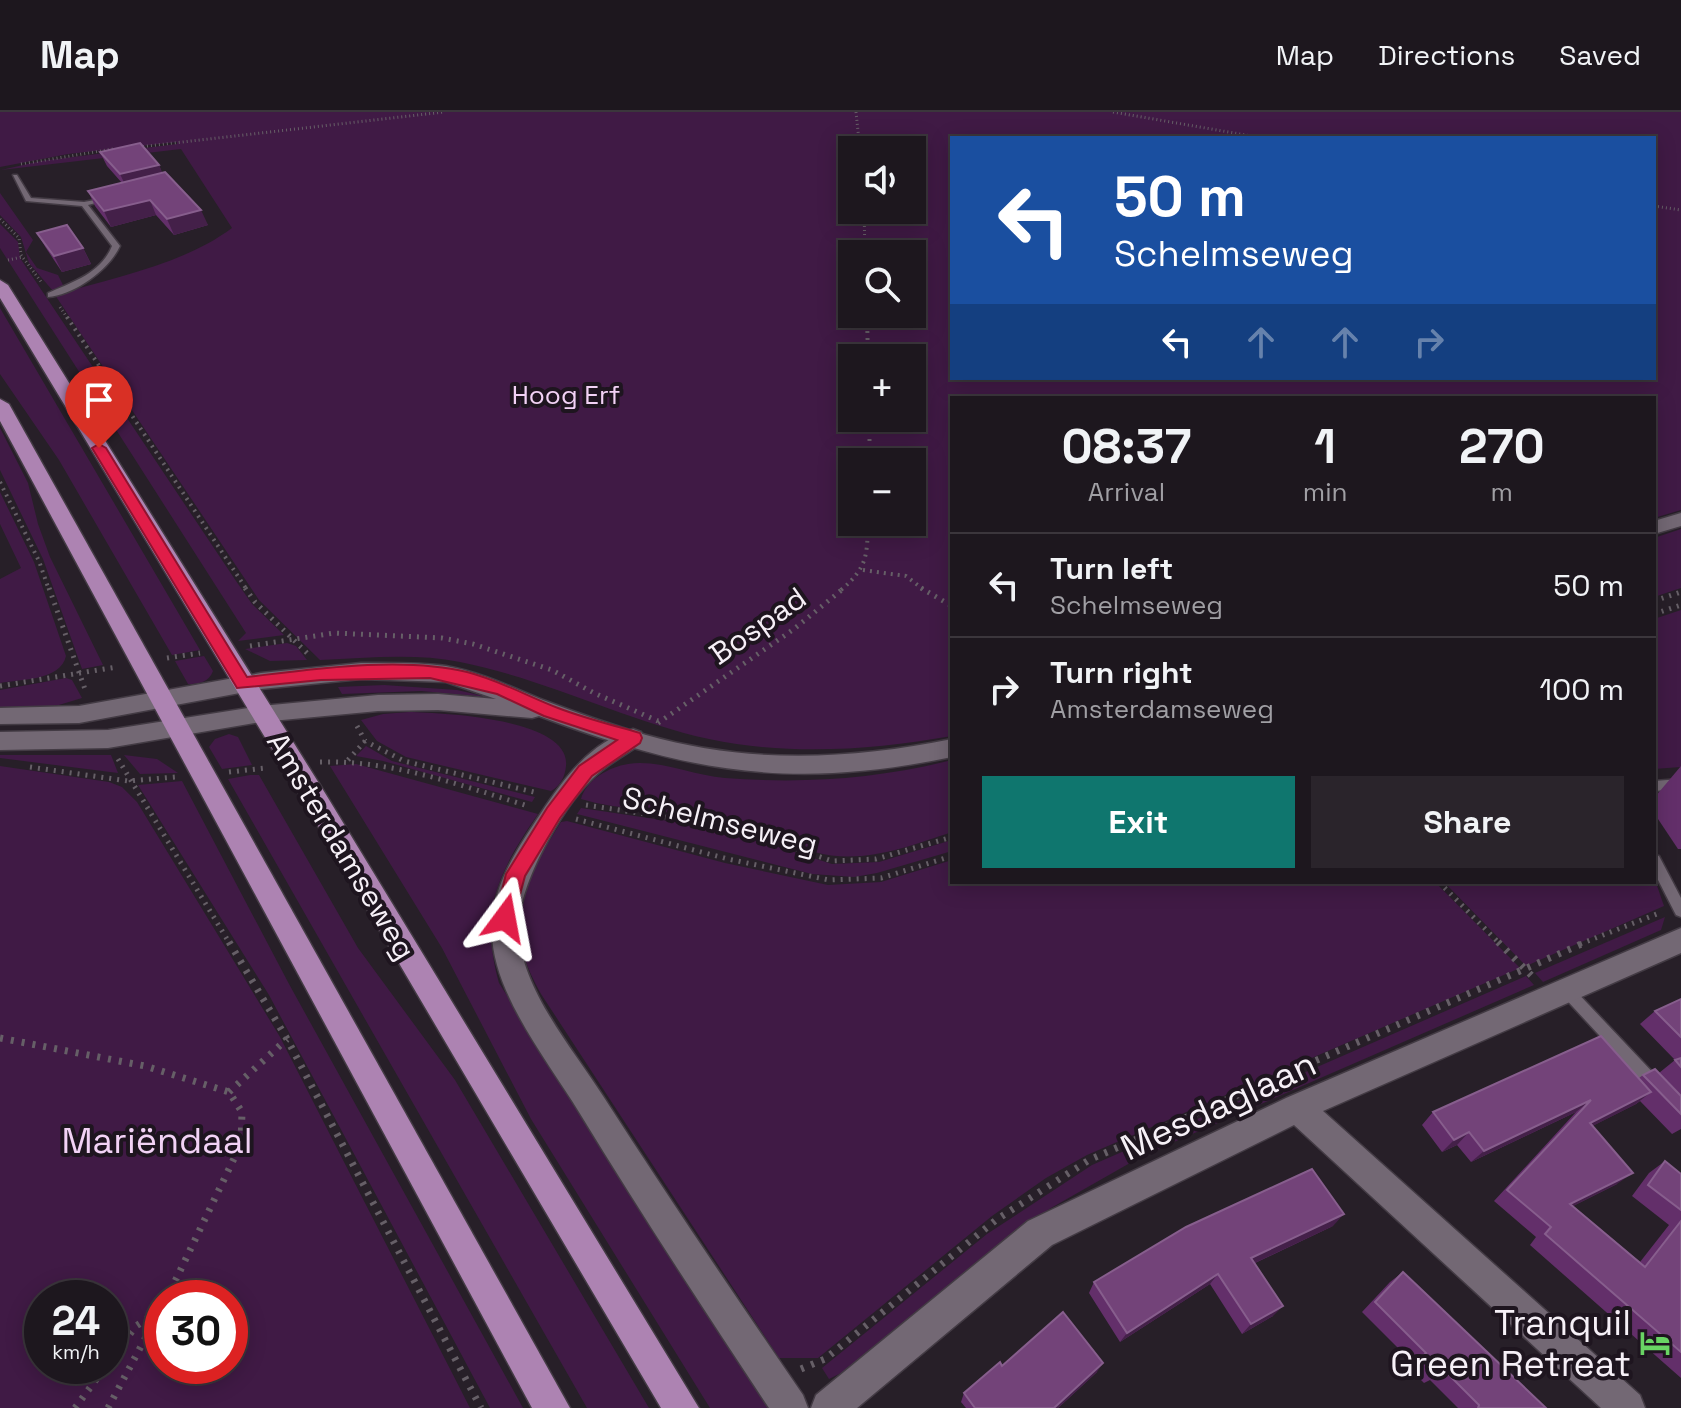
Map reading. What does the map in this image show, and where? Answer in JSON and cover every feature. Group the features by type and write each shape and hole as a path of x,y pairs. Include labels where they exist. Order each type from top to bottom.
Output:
{"main road":[{"name":"Amsterdamseweg","path":"0,285 294,765 681,1408"},
{"path":"0,404 138,663 204,775 552,1408"}],"street":[{"path":"1656,527 1681,519"},
{"name":"Schelmseweg","path":"0,716 67,716 158,698 321,674 430,672 466,678 503,690 550,712 704,758 780,766 857,764 950,748"},
{"name":"Schelmseweg","path":"0,741 108,739 261,714 410,701 550,712"},
{"path":"633,738 585,771 523,857 510,891 505,918 506,949 513,977 650,1199 790,1408"},
{"name":"Mesdaglaan","path":"829,1408 1040,1233 1297,1108 1681,940"},
{"path":"1297,1108 1627,1408"}],"lane":[{"path":"4,172 18,176 28,200 84,204 113,197"},
{"path":"51,295 91,275 112,259 116,246 84,204"},
{"path":"1656,786 1681,784"},
{"path":"1656,864 1681,911"},
{"path":"1566,990 1671,1101"}],"path":[{"path":"129,148 444,112"},
{"path":"856,112 859,136"},
{"path":"1113,112 1251,136"},
{"path":"15,165 114,149"},
{"path":"1656,206 1681,210"},
{"path":"0,219 19,238 22,257 51,295 255,602 295,638 0,686"},
{"path":"8,260 22,257"},
{"path":"0,482 39,561 78,674 96,712"},
{"path":"867,536 863,570 906,576 936,599 950,605"},
{"name":"Bospad","path":"633,738 794,629 863,570"},
{"path":"1656,600 1681,592"},
{"path":"1656,613 1681,605"},
{"path":"108,739 128,781 287,1039 481,1408"},
{"name":"Schelmseweg","path":"365,741 404,761 728,859 829,880 881,878 950,857"},
{"name":"Amsterdamseweg","path":"348,760 365,741"},
{"name":"Schelmseweg","path":"28,766 128,781 348,760 379,764 559,806 584,805 732,827 832,861 876,859 950,838"},
{"path":"1441,884 1526,970"},
{"path":"0,1038 145,1066 229,1092 242,1112 241,1144 176,1280"},
{"path":"229,1092 287,1039"},
{"path":"128,1336 144,1320"},
{"path":"108,1408 144,1340"},
{"path":"75,1408 93,1384"}],"green space":[{"name":"Hoog Erf","path":"0,112 1681,112 1681,510 1656,517 1656,396 950,396 950,736 861,748 770,748 678,731 524,679 460,662 408,657 320,660 259,600 55,295 170,261 232,228 181,149 1,170 41,161 177,142 68,154 0,167"},
{"path":"0,193 33,240 26,252 37,268 58,275 64,287 53,291 29,263 21,237 0,215"},
{"path":"0,224 18,242 20,258 236,581 252,604 284,635 238,641 246,633 0,248"},
{"path":"0,308 200,650 172,655 59,460 0,374"},
{"path":"0,428 28,483 50,557 103,665 82,669 43,559 0,470"},
{"path":"0,492 34,562 66,656 56,670 48,674 0,683 0,579 21,568 0,524"},
{"path":"1681,529 1681,588 1656,596 1656,537"},
{"path":"1681,610 1681,767 1656,769 1656,618"},
{"path":"287,643 296,646 307,660 270,661 245,649"},
{"path":"204,656 213,671 211,675 203,682 188,684 175,661"},
{"path":"66,678 72,680 82,698 49,708 0,707 0,690"},
{"path":"384,685 457,690 488,697 421,691 342,694 338,687"},
{"path":"409,712 474,717 527,728 548,737 562,750 566,766 563,777 551,791 406,757 377,741 361,720"},
{"path":"229,734 238,737 252,765 222,769 209,747 215,739"},
{"path":"366,746 392,761 535,797 532,802 356,756"},
{"path":"0,755 111,755 118,773 0,758"},
{"path":"124,755 157,759 178,773 140,774"},
{"path":"950,760 950,833 867,855 814,852 712,818 624,808 581,799 588,786 599,776 628,764 652,764 713,777 783,780 868,776"},
{"path":"356,764 538,814 512,855 496,893 491,934 499,983 769,1408 710,1408 531,1119 442,948 330,766"},
{"name":"Mariëndaal","path":"0,766 109,782 122,787 137,802 280,1037 470,1408 0,1408"},
{"path":"259,775 358,948 455,1080 649,1408 587,1408 228,779"},
{"path":"182,781 289,984 523,1408 490,1408 269,995 138,785"},
{"path":"581,808 722,829 832,864 879,862 950,841 950,852 854,877 812,874 577,814"},
{"path":"561,822 828,885 881,882 950,861 950,884 1437,884 1520,968 1087,1155 1046,1178 992,1216 818,1358 779,1358 541,994 528,968 518,925 520,905 535,866"},
{"path":"1656,883 1664,906 1526,966 1446,884"},
{"path":"1665,917 1661,930 1543,982 1535,973"},
{"path":"1526,976 1534,985 1144,1155 1051,1208 1000,1243 841,1373 829,1379 822,1368 987,1234 1092,1165"}],"building":[{"path":"140,143 159,165 120,174 100,152"},
{"path":"165,172 201,210 167,219 150,200 104,211 88,191"},
{"path":"67,225 83,248 54,256 37,233"},
{"path":"1681,999 1681,1037 1655,1011"},
{"path":"1601,1036 1651,1092 1590,1123 1633,1173 1570,1204 1645,1267 1681,1221 1681,1352 1545,1234 1551,1227 1507,1190 1591,1100 1484,1151 1469,1132 1454,1140 1433,1112"},
{"path":"1655,1069 1681,1096 1681,1114 1643,1075"},
{"path":"1665,1161 1681,1174 1681,1210 1648,1185"},
{"path":"1312,1169 1344,1214 1251,1258 1283,1306 1251,1324 1218,1274 1127,1333 1094,1282 1186,1227"},
{"path":"1403,1272 1546,1408 1478,1408 1479,1405 1443,1369 1439,1374 1422,1357 1426,1353 1375,1302"},
{"path":"1063,1312 1103,1363 1054,1408 975,1408 964,1393 1000,1362 1002,1366"}],"place":[{"name":"Tranquil Green Retreat","path":"1655,1343"}],"route":[{"path":"99,448 243,684 321,674 430,672 466,678 503,690 550,712 633,738 585,771 554,813 523,857 515,874 505,918"}]}
